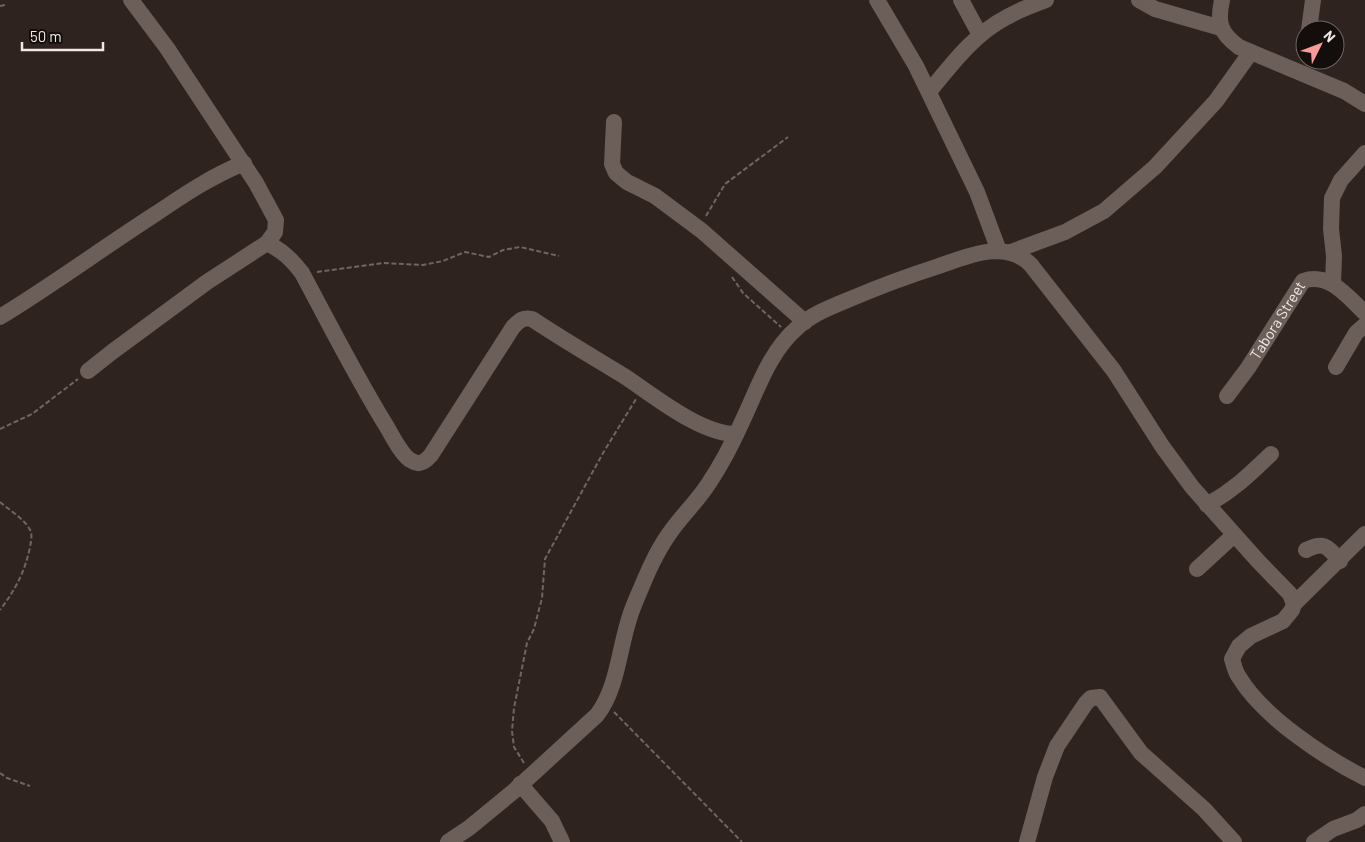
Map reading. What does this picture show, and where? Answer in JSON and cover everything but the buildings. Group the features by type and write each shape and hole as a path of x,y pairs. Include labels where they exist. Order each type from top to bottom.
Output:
{"street":[{"path":"88,371 206,282 267,243 275,232 276,220 244,163 167,48 131,0"},
{"path":"877,0 916,66 1005,251"},
{"path":"961,0 980,35"},
{"path":"929,92 967,46 980,35 1006,17 1046,0"},
{"path":"1139,0 1155,9 1222,28"},
{"path":"1222,0 1219,15 1222,28 1228,39 1239,47 1344,91 1365,104"},
{"path":"1310,20 1312,0"},
{"path":"1005,251 1065,232 1104,212 1161,161 1216,101 1251,52"},
{"path":"1312,70 1314,78"},
{"path":"614,122 612,164 616,174 627,182 655,196 702,231 805,322"},
{"path":"1333,284 1334,256 1330,229 1332,198 1341,180 1365,153"},
{"path":"0,317 59,281 123,234 203,182 244,163"},
{"path":"267,243 281,250 302,273 361,385 410,461 419,463 432,455 510,332 520,320 525,318 532,319 670,407 716,431 736,434"},
{"path":"448,842 470,828 526,779 597,715 605,704 612,686 622,641 632,610 649,571 669,534 709,484 736,434 764,370 779,346 799,326 840,303 901,278 969,256 994,250 1005,251 1023,257 1031,265 1114,371 1162,446 1207,505 1290,594 1294,604"},
{"name":"Tabora Street","path":"1227,396 1248,368 1303,281 1321,278 1333,284 1365,312"},
{"path":"1336,367 1356,333 1365,325"},
{"path":"716,431 723,458"},
{"path":"1207,505 1241,483 1271,454"},
{"path":"1365,534 1294,604 1292,610 1283,621 1251,636 1239,646 1232,659 1238,676 1258,701 1283,724 1344,766 1365,778"},
{"path":"1198,569 1234,535"},
{"path":"1306,550 1316,544 1322,544 1340,560"},
{"path":"1031,840 1045,777 1057,746 1086,702 1091,698 1100,698 1141,753 1204,809 1234,842"},
{"path":"526,779 552,821 562,842"},
{"path":"1314,842 1333,828 1357,820 1365,814"}],"path":[{"path":"0,6 5,6"},
{"path":"702,231 705,217 725,184 788,138"},
{"path":"302,273 383,263 424,265 443,261 465,252 489,257 504,250 520,247 559,256"},
{"path":"732,276 743,292 790,335"},
{"path":"0,429 32,414 88,371"},
{"path":"526,779 514,747 512,731 514,708 527,643 534,629 542,598 545,559 603,453 642,389"},
{"path":"0,502 24,522 30,529 32,536 27,562 22,575 0,610"},
{"path":"605,704 742,842"},
{"path":"0,773 7,778 30,786"}]}
